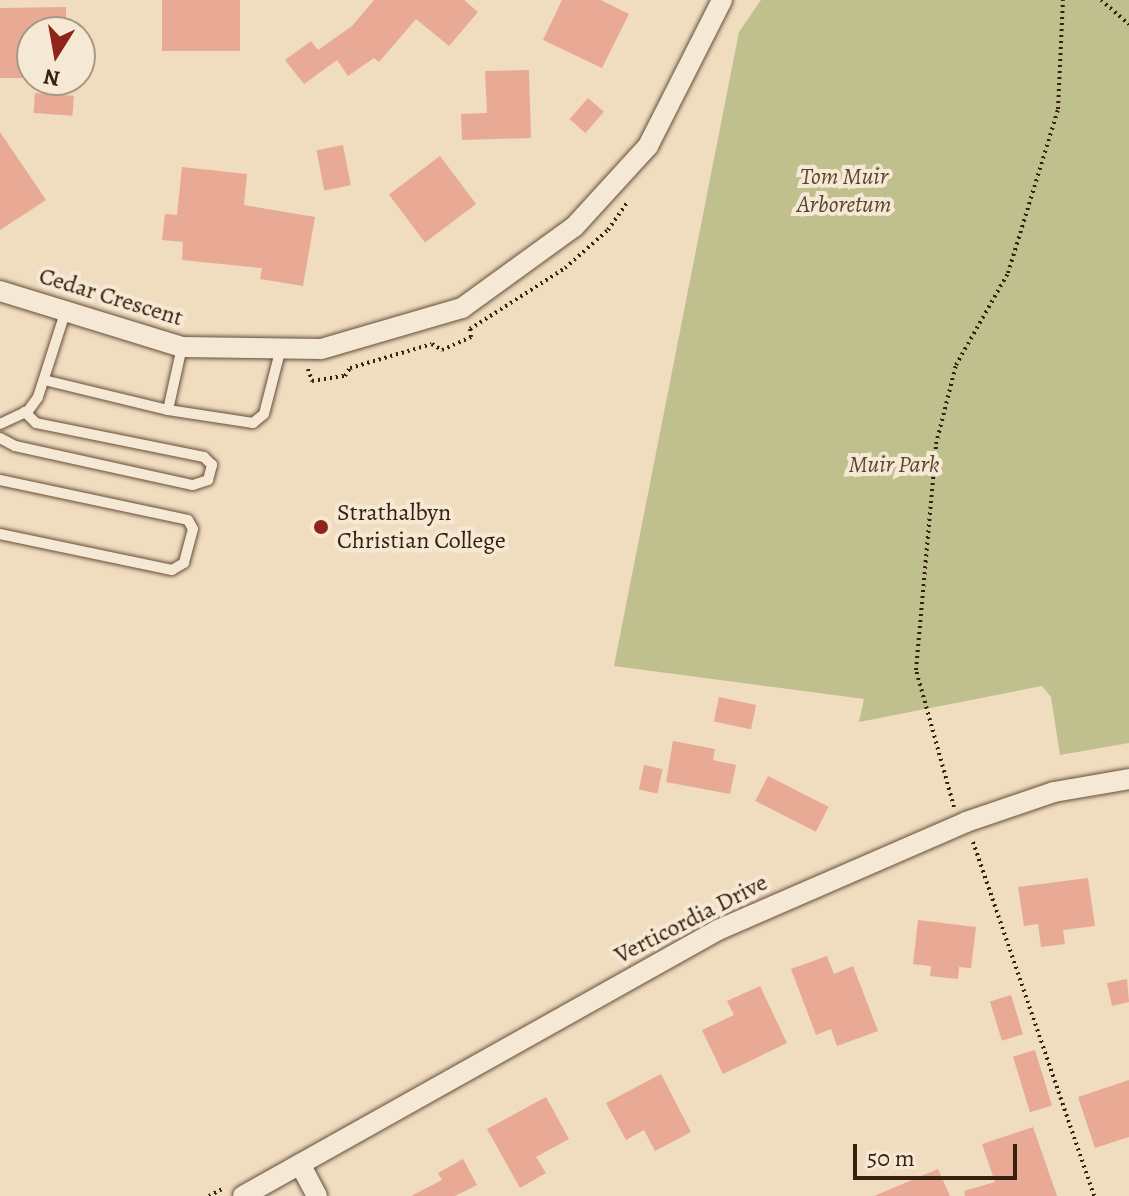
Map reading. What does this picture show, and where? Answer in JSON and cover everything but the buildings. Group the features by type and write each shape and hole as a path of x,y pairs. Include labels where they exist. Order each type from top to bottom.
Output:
{"street":[{"name":"Cedar Crescent","path":"0,291 182,347 321,349 462,308 574,227 648,146 722,0"},
{"name":"Verticordia Drive","path":"243,1196 718,930 966,822 1054,792 1129,779"},
{"path":"300,1164 317,1196"}],"lane":[{"path":"0,424 25,412 44,380 66,310"},
{"path":"168,410 182,347"},
{"path":"44,380 168,410 253,423 264,414 281,348"},
{"path":"0,438 15,446 193,485 208,480 212,465 204,457 36,423 25,412"},
{"path":"0,480 188,520 193,529 184,563 172,570 0,534"}],"path":[{"path":"954,809 916,670 936,444 956,365 997,301 1008,273 1058,109 1063,0"},
{"path":"1101,0 1129,24"},
{"path":"312,381 345,376 350,368 432,344 442,350 471,337"},
{"path":"971,837 1094,1196"}],"green space":[{"name":"Muir Park","path":"761,0 1129,0 1129,743 1060,755 1051,697 1042,686 859,722 864,699 614,666 739,32"}],"place":[{"name":"Strathalbyn Christian College","path":"321,527"}],"park label":[{"name":"Tom Muir Arboretum","path":"844,191"}]}
